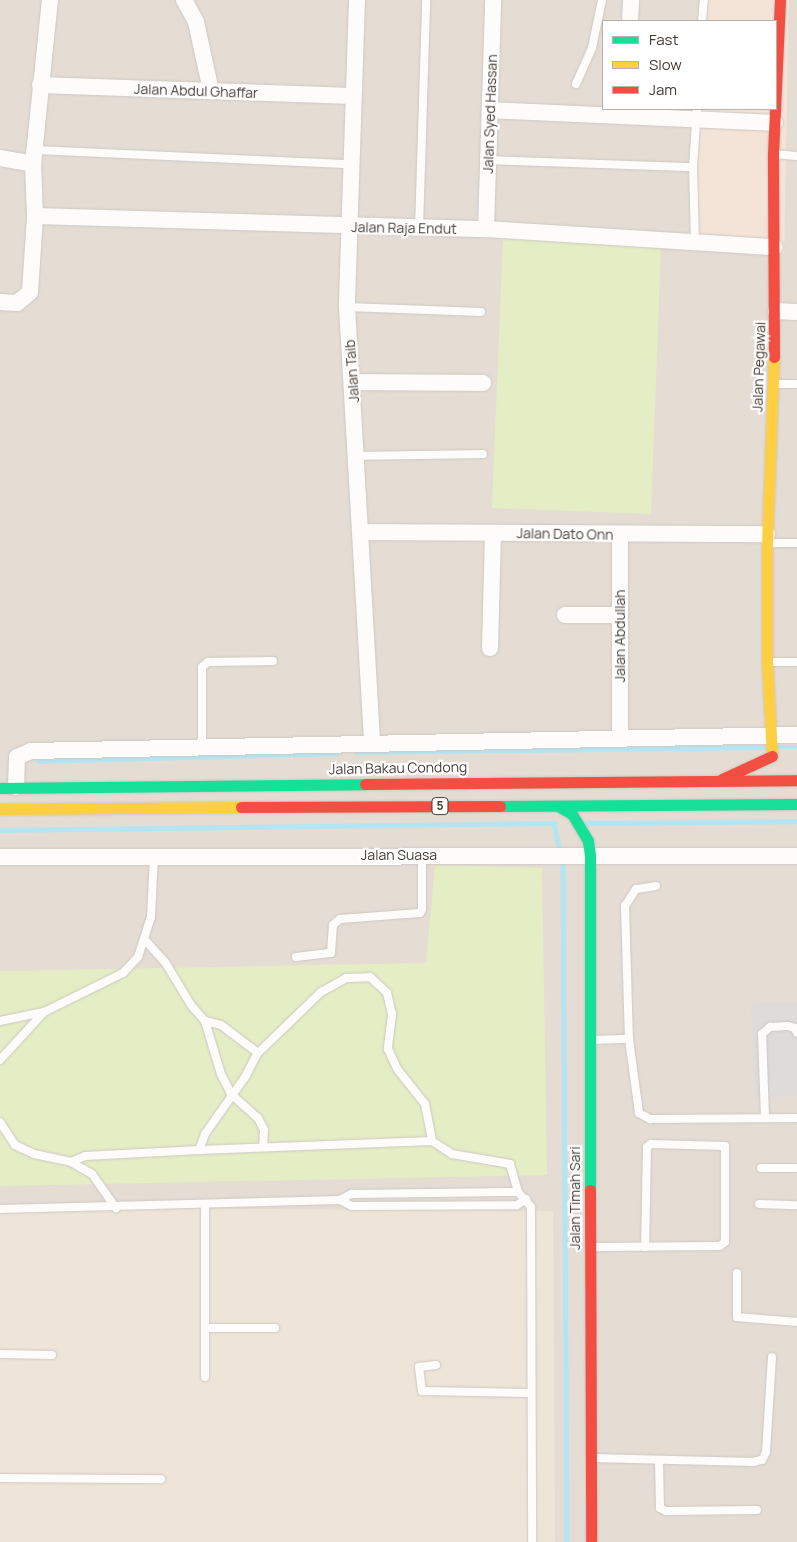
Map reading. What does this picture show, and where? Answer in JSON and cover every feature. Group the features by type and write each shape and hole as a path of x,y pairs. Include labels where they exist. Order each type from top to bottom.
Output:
{"main road":[{"name":"Jalan Pegawai","path":"777,74 780,0"},
{"name":"Jalan Pegawai","path":"772,754 767,662 767,539 776,311 773,154 776,110"},
{"path":"717,780 772,754 790,769"},
{"name":"Jalan Bakau Condong","path":"8,787 797,780"},
{"name":"5","path":"0,809 797,804"},
{"path":"558,806 572,814 589,848"},
{"name":"Jalan Timah Sari","path":"589,848 591,1542"}],"street":[{"path":"0,302 17,304 30,292 35,216 35,157 40,85 50,0"},
{"path":"184,0 196,22 211,91"},
{"name":"Jalan Taib","path":"357,0 352,96 347,307 362,532 372,742"},
{"name":"Jalan Syed Hassan","path":"486,229 493,0"},
{"path":"630,20 631,0"},
{"name":"Jalan Abdul Ghaffar","path":"40,85 352,96"},
{"path":"490,110 696,114 775,124"},
{"path":"0,158 35,157"},
{"name":"Jalan Raja Endut","path":"35,216 349,228 486,229 774,246"},
{"path":"776,311 797,312"},
{"path":"353,382 483,383"},
{"name":"Jalan Dato Onn","path":"362,532 767,539"},
{"path":"490,648 493,533"},
{"name":"Jalan Abdullah","path":"620,535 620,738"},
{"path":"566,615 620,615"},
{"path":"8,787 17,757 23,752 372,742 771,737 797,735"},
{"name":"Jalan Suasa","path":"0,857 570,855 589,848 797,856"}],"lane":[{"path":"419,229 426,0"},
{"path":"576,84 592,48 602,0"},
{"path":"702,20 704,0"},
{"path":"695,242 693,167 696,114"},
{"path":"773,154 797,156"},
{"path":"35,157 350,164"},
{"path":"488,160 693,167"},
{"path":"347,307 482,312"},
{"path":"774,384 797,384"},
{"path":"357,456 483,454"},
{"path":"767,539 797,543"},
{"path":"202,746 202,667 208,662 273,661"},
{"path":"767,662 797,662"},
{"path":"296,957 331,954 333,925 340,919 420,913 422,909 422,855"},
{"path":"0,1021 44,1012 123,973 138,957 151,917 154,856"},
{"path":"656,886 636,889 625,906 629,1039 636,1104 644,1117 797,1118"},
{"path":"145,940 165,962 191,1005 205,1021 221,1074 231,1094 258,1118 264,1130 262,1147"},
{"path":"199,1150 205,1134 258,1053 321,992 346,978 370,977 386,993 392,1014 388,1049 398,1070 425,1104 432,1141"},
{"path":"0,1060 44,1012"},
{"path":"205,1021 221,1024 258,1053"},
{"path":"765,1118 762,1034 770,1027 788,1026 795,1028 797,1033"},
{"path":"590,1041 629,1039"},
{"path":"0,1122 16,1145 34,1154 71,1162 92,1174 116,1208"},
{"path":"71,1162 85,1156 432,1141 452,1154 510,1164 518,1192 526,1199 531,1208 530,1393 532,1542"},
{"path":"591,1247 720,1246 725,1242 725,1146 652,1144 647,1147 645,1246"},
{"path":"761,1168 797,1168"},
{"path":"0,1209 116,1208 340,1200 351,1194 518,1192"},
{"path":"340,1200 352,1206 517,1205 526,1199"},
{"path":"204,1377 205,1204"},
{"path":"759,1204 797,1205"},
{"path":"737,1273 737,1316 797,1322"},
{"path":"205,1328 275,1328"},
{"path":"0,1354 52,1355"},
{"path":"591,1458 753,1462 762,1460 766,1452 772,1357"},
{"path":"436,1365 419,1367 422,1391 530,1393"},
{"path":"659,1460 660,1508 666,1511 757,1510"},
{"path":"0,1478 161,1479"}],"shaded area":[{"path":"0,0 797,0 797,1542 0,1542"},
{"path":"700,0 789,0 784,253 691,247 694,110 777,110 777,20 699,20"},
{"path":"797,1002 797,1096 754,1098 751,1003"},
{"path":"116,1208 553,1211 555,1542 0,1542 0,1212"}],"green space":[{"path":"503,238 661,246 651,514 492,508"},
{"path":"435,865 542,868 547,1175 0,1186 0,971 426,963"}],"waterway":[{"path":"356,752 766,747"},
{"path":"778,747 797,747"},
{"path":"38,761 336,753"},
{"path":"586,823 797,821"},
{"path":"0,830 554,823 563,867 567,1542"}],"traffic: fast":[{"path":"0,788 365,784"},
{"path":"500,806 797,804"},
{"path":"558,806 572,814 588,841 590,855 590,1190"}],"traffic: slow":[{"path":"772,756 767,662 767,544 774,357"},
{"path":"0,809 241,807"}],"traffic: jam":[{"path":"777,66 780,0"},
{"path":"774,357 773,154 775,110"},
{"path":"722,779 772,756"},
{"path":"365,784 797,780"},
{"path":"241,807 500,806"},
{"path":"590,1190 591,1542"}]}
